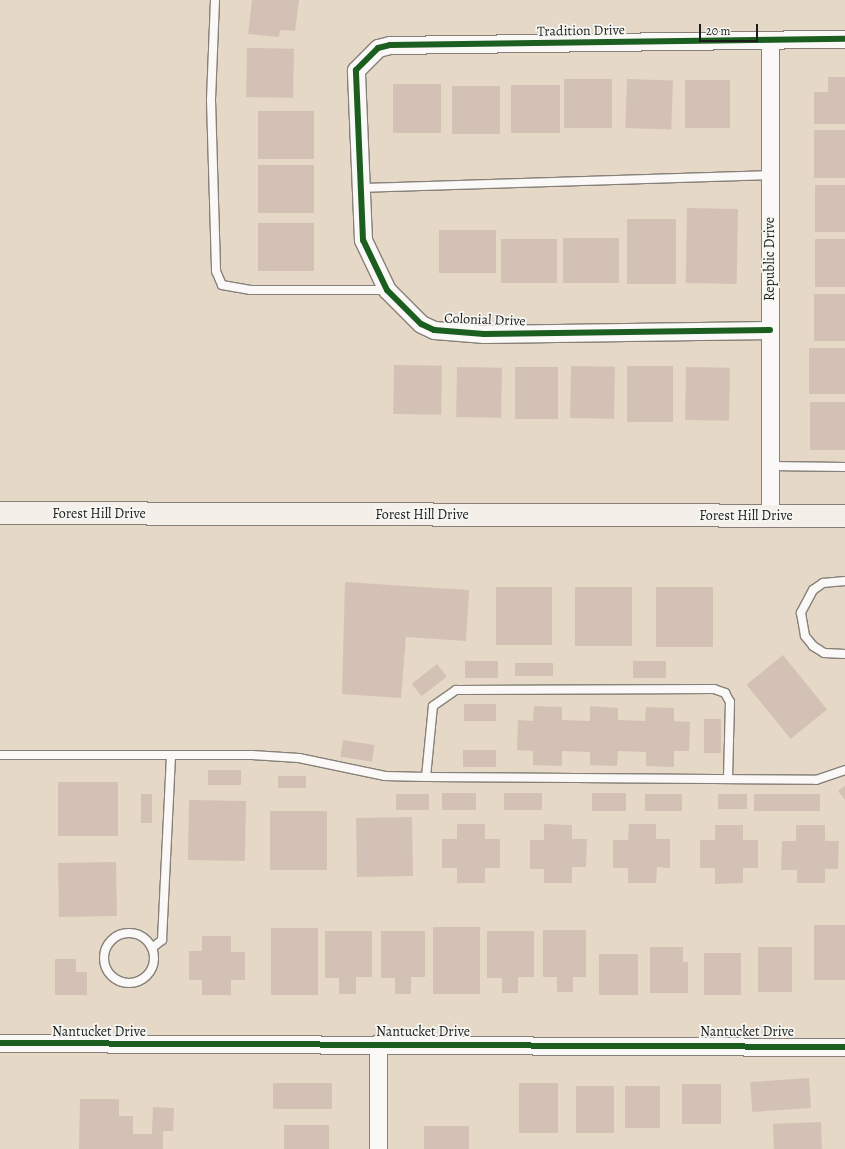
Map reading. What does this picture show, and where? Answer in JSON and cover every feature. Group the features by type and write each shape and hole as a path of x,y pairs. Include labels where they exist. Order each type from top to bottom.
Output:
{"main road":[{"name":"Forest Hill Drive","path":"0,513 845,516"}],"street":[{"name":"Tradition Drive","path":"356,99 356,70 378,48 390,45 845,39"},
{"name":"Republic Drive","path":"770,40 770,472"},
{"name":"Colonial Drive","path":"356,99 363,240 387,290 421,324 434,330 484,334 770,330"},
{"path":"770,472 770,516"},
{"name":"Nantucket Drive","path":"0,1043 845,1047"},
{"path":"378,1044 378,1149"}],"lane":[{"path":"215,0 211,100 216,271 222,285 251,290 387,290"},
{"path":"360,188 770,175"},
{"path":"770,472 845,467"},
{"path":"845,581 823,583 813,590 801,613 805,636 813,646 824,653 845,654"},
{"path":"426,777 433,706 456,690 714,689 725,693 730,702 728,779"},
{"path":"0,755 171,755 299,758 385,776 426,777 816,780 845,770"},
{"path":"152,948 162,940 171,755"},
{"path":"141,935 152,948 154,964 145,978 129,983 108,972 104,956 117,936 141,935"}],"building":[{"path":"252,0 299,0 295,31 280,30 279,37 248,34"},
{"path":"247,48 294,49 293,98 246,97"},
{"path":"828,77 845,77 845,124 814,124 814,92 828,92"},
{"path":"564,79 612,79 612,128 564,128"},
{"path":"627,79 673,81 671,130 625,128"},
{"path":"685,80 730,80 730,128 685,128"},
{"path":"393,84 441,84 441,133 393,133"},
{"path":"511,85 560,85 560,133 511,133"},
{"path":"452,86 500,86 500,134 452,134"},
{"path":"258,111 314,111 314,159 258,159"},
{"path":"814,130 845,130 845,178 814,178"},
{"path":"258,165 314,165 314,213 258,213"},
{"path":"815,185 845,185 845,232 815,232"},
{"path":"687,208 738,209 737,284 686,283"},
{"path":"627,219 676,219 676,284 627,284"},
{"path":"258,223 314,223 314,271 258,271"},
{"path":"439,230 496,230 496,273 439,273"},
{"path":"563,238 619,238 619,283 563,283"},
{"path":"501,239 557,239 557,283 501,283"},
{"path":"815,239 845,239 845,287 815,287"},
{"path":"814,294 845,294 845,341 814,341"},
{"path":"809,348 845,348 845,394 809,394"},
{"path":"394,365 442,366 441,415 393,414"},
{"path":"571,366 615,367 614,419 570,418"},
{"path":"627,366 673,366 673,422 627,422"},
{"path":"457,367 502,368 501,418 456,417"},
{"path":"515,367 558,367 558,419 515,419"},
{"path":"686,367 730,368 729,421 685,420"},
{"path":"810,402 845,402 845,450 810,450"},
{"path":"345,582 469,590 466,641 406,637 401,698 342,694"},
{"path":"496,587 552,587 552,645 496,645"},
{"path":"575,587 632,587 632,646 575,646"},
{"path":"656,587 713,587 713,647 656,647"},
{"path":"783,655 827,709 791,739 746,685"},
{"path":"465,661 498,661 498,678 465,678"},
{"path":"633,661 666,661 666,678 633,678"},
{"path":"515,663 553,663 553,676 515,676"},
{"path":"437,664 447,677 422,696 412,684"},
{"path":"464,704 496,704 496,721 464,721"},
{"path":"534,706 562,707 562,720 590,721 590,706 618,708 618,720 645,721 646,707 674,708 674,721 690,722 689,751 674,751 674,767 646,766 646,752 618,751 617,766 590,765 590,752 562,751 562,766 533,765 533,751 517,750 518,720 533,721"},
{"path":"704,719 721,719 721,753 704,753"},
{"path":"343,740 375,745 372,762 340,757"},
{"path":"463,750 496,750 496,767 463,767"},
{"path":"208,770 241,770 241,785 208,785"},
{"path":"278,776 306,776 306,788 278,788"},
{"path":"58,782 118,782 118,836 58,836"},
{"path":"845,786 845,800 838,791"},
{"path":"442,793 476,793 476,810 442,810"},
{"path":"504,793 542,793 542,810 504,810"},
{"path":"592,793 626,793 626,811 592,811"},
{"path":"141,794 152,794 152,823 141,823"},
{"path":"396,794 429,794 429,810 396,810"},
{"path":"645,794 682,794 682,811 645,811"},
{"path":"718,794 747,794 747,809 718,809"},
{"path":"754,794 820,794 820,811 754,811"},
{"path":"189,800 246,801 245,861 188,860"},
{"path":"270,811 327,811 327,870 270,870"},
{"path":"412,817 413,876 357,877 356,818"},
{"path":"457,824 485,824 485,839 500,839 500,868 485,868 485,883 457,883 457,868 442,868 442,839 457,839"},
{"path":"544,824 572,825 572,839 587,839 586,867 572,867 572,883 544,883 544,869 530,869 530,840 544,840"},
{"path":"629,824 656,824 656,839 670,839 670,868 657,867 656,883 628,883 628,868 613,868 613,840 628,840"},
{"path":"715,825 743,825 743,840 758,840 758,868 743,868 743,883 715,884 715,868 700,868 700,840 715,840"},
{"path":"796,825 825,825 825,841 839,841 838,869 825,869 825,883 797,883 797,870 781,870 782,841 796,841"},
{"path":"116,862 117,916 59,917 58,863"},
{"path":"814,925 845,925 845,980 814,980"},
{"path":"433,927 480,927 480,994 433,994"},
{"path":"271,928 318,928 318,995 271,995"},
{"path":"543,930 586,930 586,977 573,977 573,992 557,992 557,977 543,977"},
{"path":"325,931 372,931 372,977 356,977 356,994 339,994 339,978 325,978"},
{"path":"381,931 425,931 425,977 411,977 411,994 395,994 395,978 381,978"},
{"path":"487,931 534,931 534,977 518,977 518,993 502,993 502,978 487,978"},
{"path":"202,936 231,936 231,952 245,952 245,980 231,980 231,995 202,995 202,980 189,980 189,951 202,951"},
{"path":"650,947 683,947 683,962 688,962 688,993 650,993"},
{"path":"758,947 792,947 792,992 758,992"},
{"path":"704,953 741,953 741,995 704,995"},
{"path":"599,954 638,954 638,995 599,995"},
{"path":"55,959 76,959 76,972 87,972 87,995 55,995"},
{"path":"809,1078 811,1108 752,1112 750,1082"},
{"path":"273,1083 332,1083 332,1109 273,1109"},
{"path":"519,1083 558,1083 558,1133 519,1133"},
{"path":"682,1084 721,1084 721,1124 682,1124"},
{"path":"576,1086 614,1086 614,1133 576,1133"},
{"path":"625,1086 660,1086 660,1128 625,1128"},
{"path":"80,1099 119,1099 119,1116 133,1116 133,1134 152,1134 153,1107 174,1108 173,1131 163,1131 163,1149 79,1149"},
{"path":"821,1122 822,1149 774,1149 773,1124"},
{"path":"284,1125 329,1125 329,1149 284,1149"},
{"path":"424,1126 469,1126 469,1149 424,1149"}],"cycle path":[{"path":"770,330 484,334 434,330 421,324 387,290 363,240 356,70 378,48 390,45 845,39"},
{"path":"0,1043 845,1047"}]}
